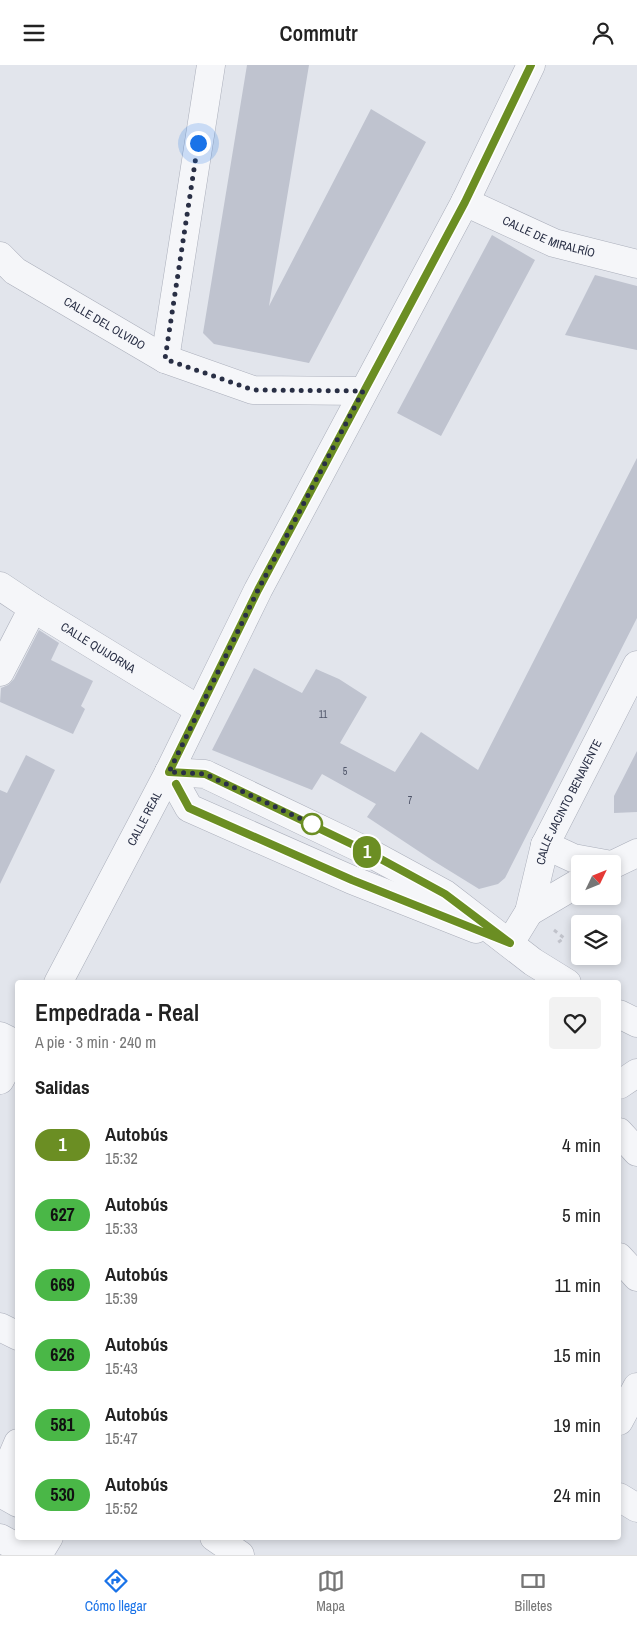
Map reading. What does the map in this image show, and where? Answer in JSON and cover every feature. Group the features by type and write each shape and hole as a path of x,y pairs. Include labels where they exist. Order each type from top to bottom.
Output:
{"street":[{"path":"165,359 211,65"},
{"name":"CALLE REAL","path":"59,980 169,772 198,709 258,590 465,202 532,65"},
{"name":"CALLE DE MIRALRÍO","path":"465,202 554,243 637,264"},
{"name":"CALLE DEL OLVIDO","path":"0,256 15,271 165,359 253,390 363,391"},
{"name":"CALLE QUIJORNA","path":"0,586 32,608 198,709"},
{"path":"0,672 32,608"},
{"name":"CALLE JACINTO BENAVENTE","path":"510,943 529,912 546,845 637,665"},
{"path":"169,772 189,808 352,880 510,943"},
{"path":"169,772 205,774 342,839 445,894 510,943 537,972 559,980"},
{"path":"546,845 571,857"},
{"path":"621,861 637,853"},
{"path":"529,912 571,888"},
{"path":"621,1015 637,1023"},
{"path":"0,1036 15,1044"},
{"path":"0,1080 15,1052"},
{"path":"621,1084 637,1073"},
{"path":"621,1134 637,1152"},
{"path":"621,1259 637,1277"},
{"path":"0,1327 15,1334"},
{"path":"621,1417 637,1387"},
{"path":"0,1485 15,1450"},
{"path":"0,1493 15,1501"},
{"path":"621,1498 637,1508"},
{"path":"0,1538 31,1555"},
{"path":"38,1555 47,1540"},
{"path":"218,1540 240,1555"}],"building":[{"path":"247,65 309,65 269,306 371,109 426,142 309,363 214,344 203,333"},
{"path":"492,235 535,260 441,436 397,413"},
{"path":"595,275 637,286 637,350 565,335"},
{"path":"637,458 637,618 505,878 498,884 479,889 432,860 367,817 376,804 322,774 312,790 212,750 254,668 302,693 316,669 339,679 367,697 340,743 395,772 421,732 478,770"},
{"path":"39,630 59,643 51,660 93,681 81,706 85,709 73,734 0,702 1,688 8,685 14,679"},
{"path":"637,751 637,812 614,813 614,796"},
{"path":"26,755 55,770 0,884 0,790 7,793"}],"bus line":[{"name":"1","path":"176,784 189,808 352,880 510,943 445,894 366,851 205,774 169,772 198,709 258,590 465,202 531,65"}],"route":[{"path":"198,143 165,359 253,390 363,391 258,590 198,709 169,772 205,774 312,824"}]}
